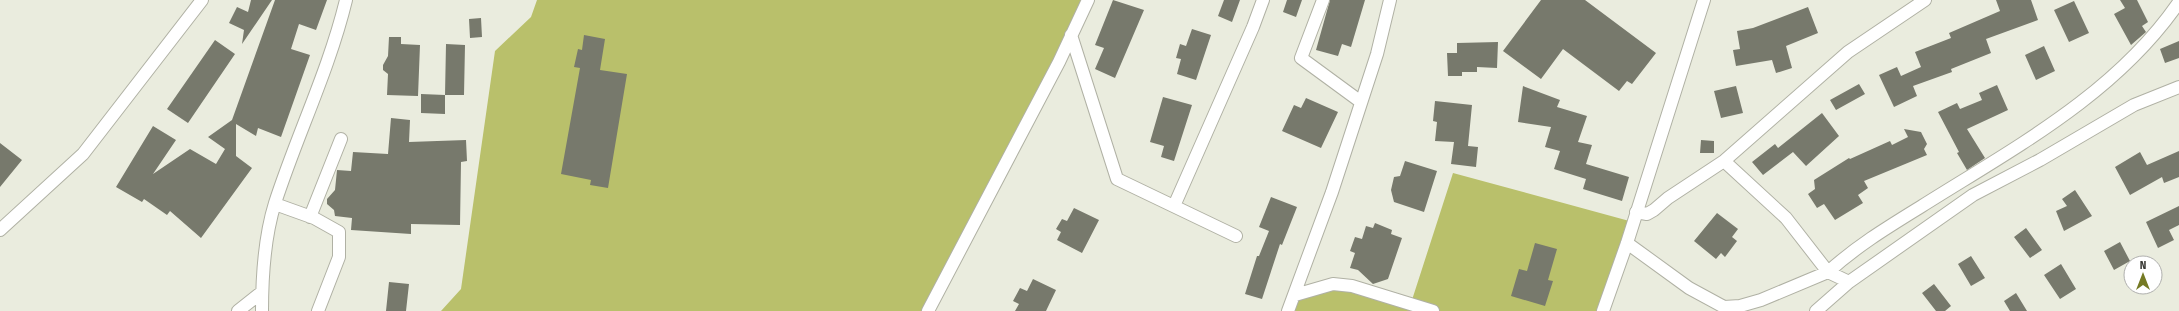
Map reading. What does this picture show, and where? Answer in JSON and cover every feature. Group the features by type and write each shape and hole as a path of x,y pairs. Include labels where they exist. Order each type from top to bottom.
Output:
{"street":[{"path":"0,230 83,154 202,0"},
{"path":"262,311 262,292 275,204 320,85 346,0"},
{"path":"928,311 1088,0"},
{"path":"1174,206 1263,0"},
{"path":"1323,0 1301,58 1361,102"},
{"path":"1288,311 1332,192 1377,54 1390,0"},
{"path":"1603,311 1627,243 1704,0"},
{"path":"1636,212 1647,214 1654,210 1668,198 1724,161 1848,52 1925,0"},
{"path":"1627,243 1689,288 1724,307 1740,306 1761,300 1828,272 1854,249 2025,142 2090,95 2137,55 2179,2"},
{"path":"1071,35 1117,179 1236,236"},
{"path":"1816,311 1849,282 1973,195 2040,160 2134,105 2179,87"},
{"path":"310,216 341,139"},
{"path":"1724,161 1786,218 1828,272 1849,282"},
{"path":"275,204 310,216 339,232 339,257 318,311"},
{"path":"1295,294 1333,284 1352,286 1433,311"},
{"path":"238,311 262,292"}],"green space":[{"path":"537,0 1088,0 928,311 441,311 461,289 495,51 531,17"},
{"path":"1453,173 1633,222 1603,311 1288,311 1295,295 1333,284 1411,303"}],"building":[{"path":"251,0 272,0 242,44 244,30 229,23 237,7 248,12"},
{"path":"275,0 327,0 316,30 299,24 291,49 310,55 281,137 258,128 256,136 236,124 236,156 252,168 201,238 170,211 167,215 144,199 142,202 116,187 153,126 176,140 153,174 190,149 216,164 225,149 208,137 232,120"},
{"path":"1113,0 1144,10 1115,78 1095,69 1104,48 1095,45"},
{"path":"1224,0 1240,0 1232,22 1218,16"},
{"path":"1287,0 1302,0 1296,17 1283,12"},
{"path":"1330,0 1365,0 1351,47 1342,44 1338,56 1316,50"},
{"path":"1541,0 1585,0 1656,53 1632,84 1627,81 1619,91 1563,49 1541,79 1503,51"},
{"path":"1996,0 2031,0 2038,20 1986,39 1991,53 1951,69 1952,72 1913,86 1917,96 1894,107 1879,75 1897,67 1901,76 1921,67 1915,52 1951,38 1949,33 2000,11"},
{"path":"2120,0 2137,0 2148,22 2142,26 2146,32 2131,45 2114,14 2125,8"},
{"path":"2074,1 2089,33 2069,42 2054,10"},
{"path":"1808,7 1818,33 1786,46 1792,68 1776,73 1772,60 1736,66 1733,50 1740,49 1737,31 1753,28"},
{"path":"481,18 482,37 470,38 469,19"},
{"path":"1192,29 1211,35 1196,80 1177,74 1181,59 1176,58 1180,44 1186,46"},
{"path":"584,35 605,39 600,70 627,74 608,188 590,185 591,180 561,174 580,68 574,67 578,49 582,50"},
{"path":"389,37 401,37 401,44 420,45 418,96 387,95 388,74 383,70 383,65 388,56"},
{"path":"215,40 235,54 188,123 167,109"},
{"path":"2179,41 2179,58 2165,63 2160,49"},
{"path":"1498,42 1497,68 1477,67 1477,72 1462,72 1462,76 1448,76 1447,53 1457,53 1457,43"},
{"path":"446,44 465,45 464,95 445,95"},
{"path":"2044,46 2055,71 2036,80 2025,55"},
{"path":"1859,84 1865,94 1836,110 1830,100"},
{"path":"1997,85 2008,110 1967,129 1985,158 1967,170 1957,153 1959,152 1938,112 1957,103 1960,109 1982,100 1979,93"},
{"path":"1523,86 1560,100 1557,107 1587,116 1578,142 1592,145 1586,164 1629,177 1622,201 1583,189 1586,179 1554,169 1560,151 1545,147 1551,127 1518,122"},
{"path":"1736,86 1743,113 1721,118 1714,91"},
{"path":"421,94 445,95 445,114 421,113"},
{"path":"1163,97 1192,105 1174,161 1161,157 1164,146 1150,142"},
{"path":"1306,98 1338,112 1321,148 1282,131 1294,105 1301,108"},
{"path":"1435,101 1472,105 1468,146 1478,147 1476,167 1451,164 1454,142 1435,141 1437,122 1433,121"},
{"path":"1822,113 1839,136 1806,166 1793,152 1763,175 1752,162 1775,144 1778,148"},
{"path":"391,118 410,120 409,142 466,140 467,161 461,162 460,225 411,224 411,234 351,230 352,218 335,216 334,210 327,204 327,199 335,190 337,170 351,171 353,152 388,154"},
{"path":"1904,129 1921,132 1927,144 1924,149 1927,155 1864,181 1868,188 1858,195 1863,203 1835,220 1824,204 1817,208 1808,194 1815,189 1814,180 1849,158 1850,159 1890,141 1892,145 1908,137"},
{"path":"1701,140 1714,141 1714,153 1700,153"},
{"path":"0,143 22,160 0,187"},
{"path":"2179,151 2179,177 2164,183 2162,177 2130,195 2115,167 2140,152 2147,165"},
{"path":"1405,161 1437,171 1424,212 1394,202 1391,190 1394,177 1400,176"},
{"path":"2075,190 2092,216 2064,231 2056,211 2067,206 2062,199"},
{"path":"1271,197 1297,207 1282,245 1280,244 1262,299 1245,294 1257,256 1259,256 1269,231 1259,227"},
{"path":"2179,206 2179,225 2169,230 2174,240 2158,248 2146,222"},
{"path":"1074,208 1099,220 1082,253 1057,240 1061,232 1056,229 1062,219 1067,221"},
{"path":"1717,213 1738,229 1732,237 1737,241 1725,257 1721,253 1716,259 1694,241"},
{"path":"1375,223 1392,230 1391,234 1402,238 1388,279 1373,284 1358,270 1350,268 1355,253 1350,251 1355,237 1362,239 1366,226 1373,228"},
{"path":"2026,228 2042,250 2030,258 2014,237"},
{"path":"2120,242 2127,255 2123,255 2123,265 2114,270 2104,251"},
{"path":"1535,243 1557,249 1548,280 1553,281 1545,306 1511,296 1519,269 1527,271"},
{"path":"1971,256 1985,278 1971,286 1958,264"},
{"path":"2061,264 2076,289 2060,299 2044,275"},
{"path":"1033,279 1056,290 1046,311 1015,311 1019,304 1013,301 1020,288 1027,291"},
{"path":"389,282 409,284 406,311 386,311"},
{"path":"1934,284 1951,306 1945,311 1936,311 1922,293"},
{"path":"2016,293 2027,311 2010,311 2004,301"}]}
